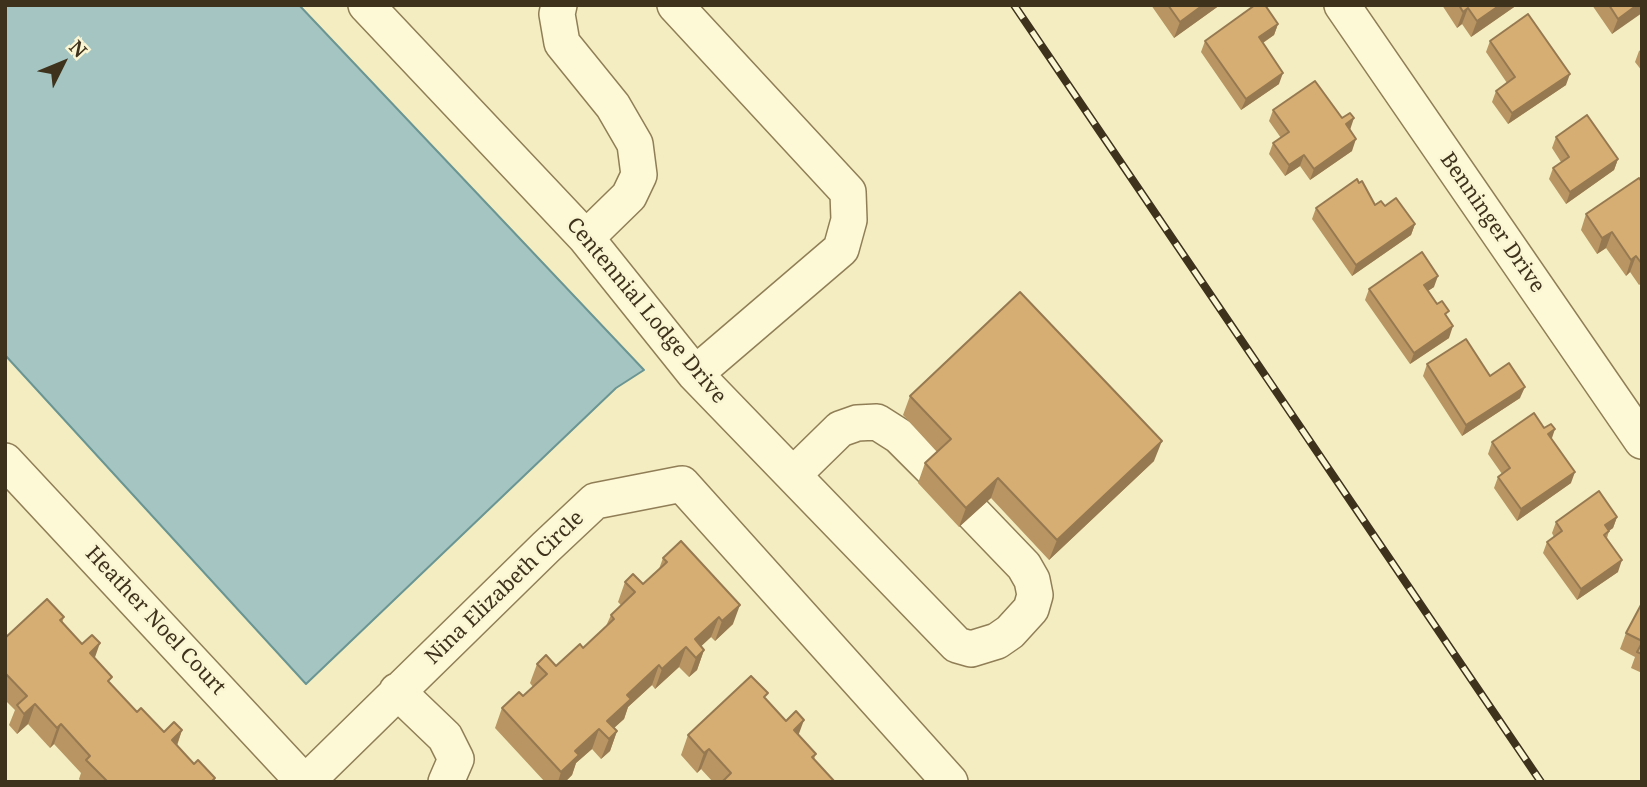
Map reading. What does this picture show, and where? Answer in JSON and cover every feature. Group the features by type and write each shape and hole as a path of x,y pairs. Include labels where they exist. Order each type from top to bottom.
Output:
{"street":[{"name":"Centennial Lodge Drive","path":"366,5 586,238 695,374 957,645 971,649 997,641 1022,620 1031,608 1035,595 1032,580 1024,566 974,514"},
{"path":"559,5 556,14 562,43 613,106 635,144 639,175 629,196 586,238"},
{"path":"675,5 848,192 849,220 841,249 695,374"},
{"name":"Benninger Drive","path":"1342,5 1642,441"},
{"path":"793,475 840,429 857,423 877,422 899,436 932,470"},
{"name":"Heather Noel Court","path":"5,461 305,782"},
{"name":"Nina Elizabeth Circle","path":"305,782 595,501 681,484 950,782"},
{"path":"397,691 445,737 457,760 446,782"}],"water":[{"path":"5,5 299,5 644,370 616,388 306,684 5,355"}],"building":[{"path":"1168,5 1203,5 1180,22"},
{"path":"1255,5 1265,5 1278,24 1259,37 1283,73 1246,99 1205,41"},
{"path":"1459,5 1500,5 1477,21 1468,8 1463,12"},
{"path":"1609,5 1637,5 1618,19"},
{"path":"1528,14 1570,74 1512,113 1496,91 1515,77 1490,41"},
{"path":"1315,81 1342,118 1350,113 1354,118 1346,124 1356,139 1314,169 1304,155 1289,165 1273,143 1289,132 1273,110"},
{"path":"1587,115 1618,159 1570,192 1553,168 1569,157 1556,137"},
{"path":"1639,178 1642,182 1642,264 1636,256 1631,260 1612,232 1602,238 1586,214"},
{"path":"1357,179 1359,183 1362,181 1375,205 1381,201 1385,206 1396,198 1415,224 1356,265 1316,208"},
{"path":"1422,252 1438,276 1424,285 1437,304 1442,301 1449,311 1445,314 1453,326 1414,353 1369,289"},
{"path":"1020,292 1162,441 1057,540 998,478 966,508 925,463 951,439 910,396"},
{"path":"1466,339 1490,376 1509,363 1525,387 1466,425 1427,364"},
{"path":"1534,413 1544,428 1551,424 1555,429 1548,434 1575,472 1521,509 1498,477 1510,468 1492,442"},
{"path":"1599,491 1617,517 1605,525 1609,531 1604,535 1622,560 1581,589 1547,542 1562,531 1556,522"},
{"path":"681,541 740,605 722,621 719,617 695,639 704,650 696,658 686,647 662,669 659,665 627,695 631,699 607,721 617,731 609,739 599,729 575,751 579,755 561,772 502,708 519,692 523,696 547,674 537,664 546,655 556,666 580,644 583,648 614,619 611,615 635,592 625,582 633,574 643,584 667,562 663,558"},
{"path":"47,599 64,617 60,620 82,644 92,635 100,643 90,653 112,677 108,681 137,712 141,708 164,732 174,722 182,730 172,740 194,764 198,760 215,778 211,782 108,782 86,760 90,756 61,724 57,728 35,704 24,714 17,705 27,696 5,673 5,638"},
{"path":"1642,603 1642,641 1626,633"},
{"path":"751,676 768,693 764,697 786,721 796,711 804,720 794,730 816,754 812,757 835,782 722,782 731,773 709,749 704,753 688,735"}],"railway":[{"path":"1014,5 1541,782"}]}
